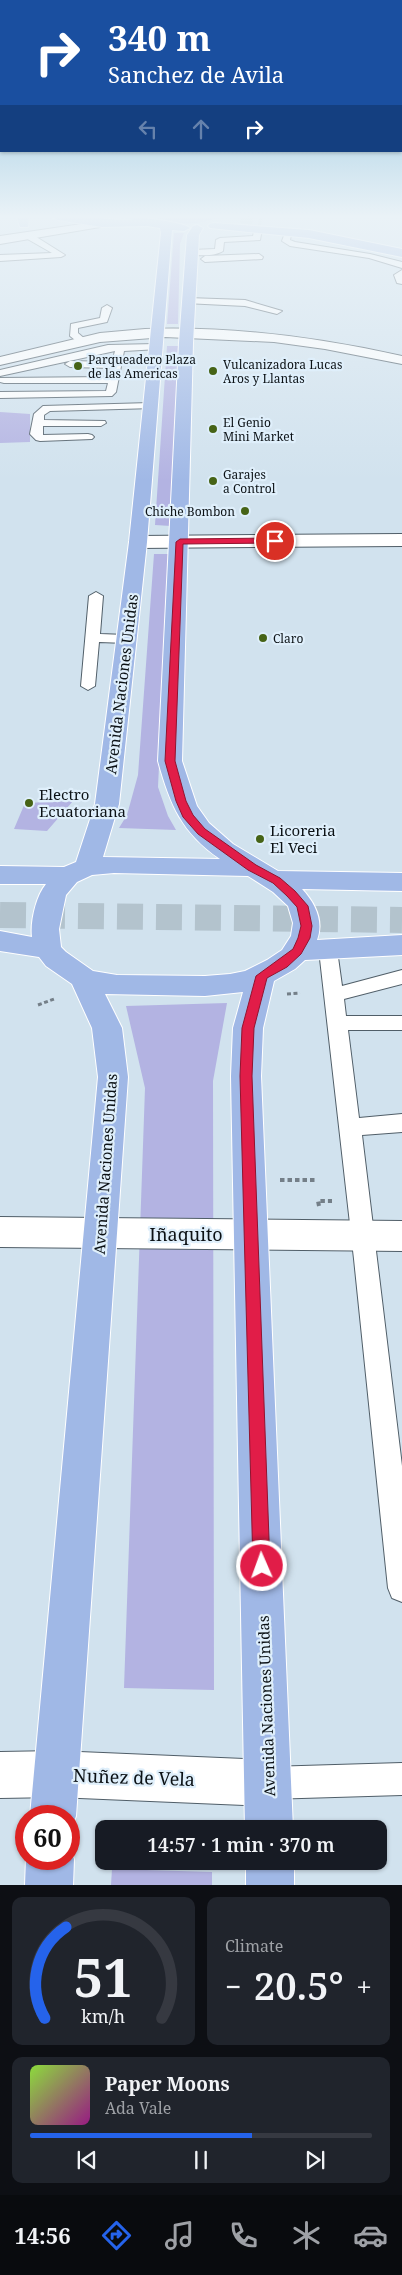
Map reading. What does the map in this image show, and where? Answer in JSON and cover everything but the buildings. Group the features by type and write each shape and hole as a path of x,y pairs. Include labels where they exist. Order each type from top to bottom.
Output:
{"main road":[{"name":"Avenida Naciones Unidas","path":"48,948 45,930 53,893 78,871 107,804 138,542 161,305"},
{"path":"0,941 48,948 56,960 83,978 104,984 224,986 246,982 273,985 283,964 297,951 304,938 306,926 302,906 277,880 252,868 201,831 188,817 181,801 170,761 188,305"},
{"path":"0,875 78,871 114,865 252,868"},
{"path":"277,880 402,882"},
{"path":"297,951 402,946"},
{"name":"Avenida Naciones Unidas","path":"55,1795 113,1077 107,1028 83,978"},
{"name":"Avenida Naciones Unidas","path":"269,1820 246,1076 248,1028 273,985"},
{"path":"49,1885 50,1870"},
{"path":"270,1870 270,1885"}],"street":[{"path":"0,364 82,342 117,335 157,340 186,333 247,334 295,339 334,345 402,360"},
{"path":"138,542 402,540"},
{"name":"Iñaquito","path":"0,1232 402,1236"},
{"name":"Nuñez de Vela","path":"0,1775 55,1795 268,1783"}],"lane":[{"path":"252,305 277,312"},
{"path":"82,342 73,334 74,326 104,320 107,308"},
{"path":"44,363 108,348 120,348 157,340"},
{"path":"0,395 106,394 111,392 120,348"},
{"path":"0,364 116,365"},
{"path":"0,380 113,380"},
{"path":"88,438 40,438 36,434 38,414 41,410 47,408 150,406"},
{"path":"38,423 101,423"},
{"path":"88,686 96,596"},
{"path":"92,638 126,639"},
{"path":"328,950 363,1235 402,1588"},
{"path":"333,995 402,977"},
{"path":"336,1022 402,1022"},
{"path":"349,1128 402,1124"},
{"path":"268,1783 402,1779"}],"path":[{"path":"273,985 300,993"},
{"path":"38,1005 54,999"},
{"path":"279,1180 316,1180"}],"shaded area":[{"path":"168,305 178,305 178,324 167,324"},
{"path":"167,346 178,346 171,526 155,525"},
{"path":"0,412 30,414 30,442 0,443"},
{"path":"154,554 169,554 158,787 168,816 176,830 119,828 127,815 138,775"},
{"path":"73,801 47,831 14,829 25,803"},
{"path":"227,1003 213,1081 214,1690 124,1688 145,1088 126,1006"},
{"path":"112,1870 212,1872 212,1885 111,1885"}],"tunnel":[{"path":"0,915 402,920"}],"place":[{"name":"Parqueadero Plaza de las Americas","path":"78,366"},
{"name":"Vulcanizadora Lucas Aros y Llantas","path":"213,371"},
{"name":"El Genio Mini Market","path":"213,429"},
{"name":"Garajes a Control","path":"213,481"},
{"name":"Chiche Bombon","path":"245,511"},
{"name":"Claro","path":"263,638"},
{"name":"Electro Ecuatoriana","path":"29,803"},
{"name":"Licoreria El Veci","path":"260,839"}],"route":[{"path":"262,1566 246,1076 248,1028 262,976 283,964 297,951 304,938 306,926 302,906 277,880 252,868 201,831 188,817 181,801 170,761 180,542 275,541"}]}
